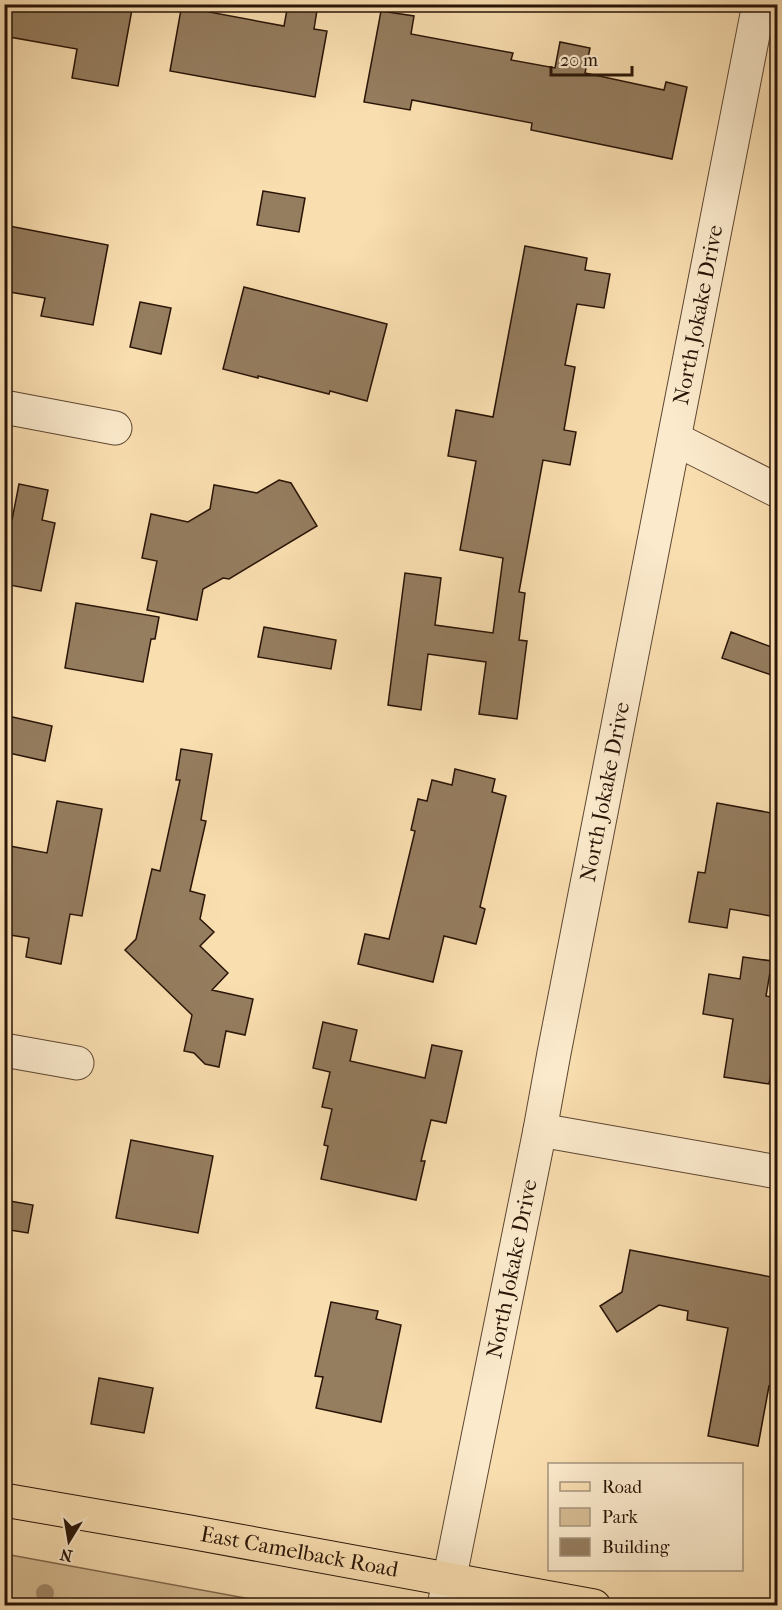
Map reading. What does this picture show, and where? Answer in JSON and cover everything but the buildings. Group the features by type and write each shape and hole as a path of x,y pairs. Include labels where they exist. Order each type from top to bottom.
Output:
{"main road":[{"name":"East Camelback Road","path":"4,1500 446,1592 594,1605"}],"street":[{"name":"North Jokake Drive","path":"446,1592 540,1130 759,4"},
{"path":"4,407 115,428"},
{"path":"675,439 777,490"},
{"path":"4,1050 77,1063"},
{"path":"540,1130 777,1172"}],"green space":[{"path":"5,1554 283,1605 5,1605"}]}
